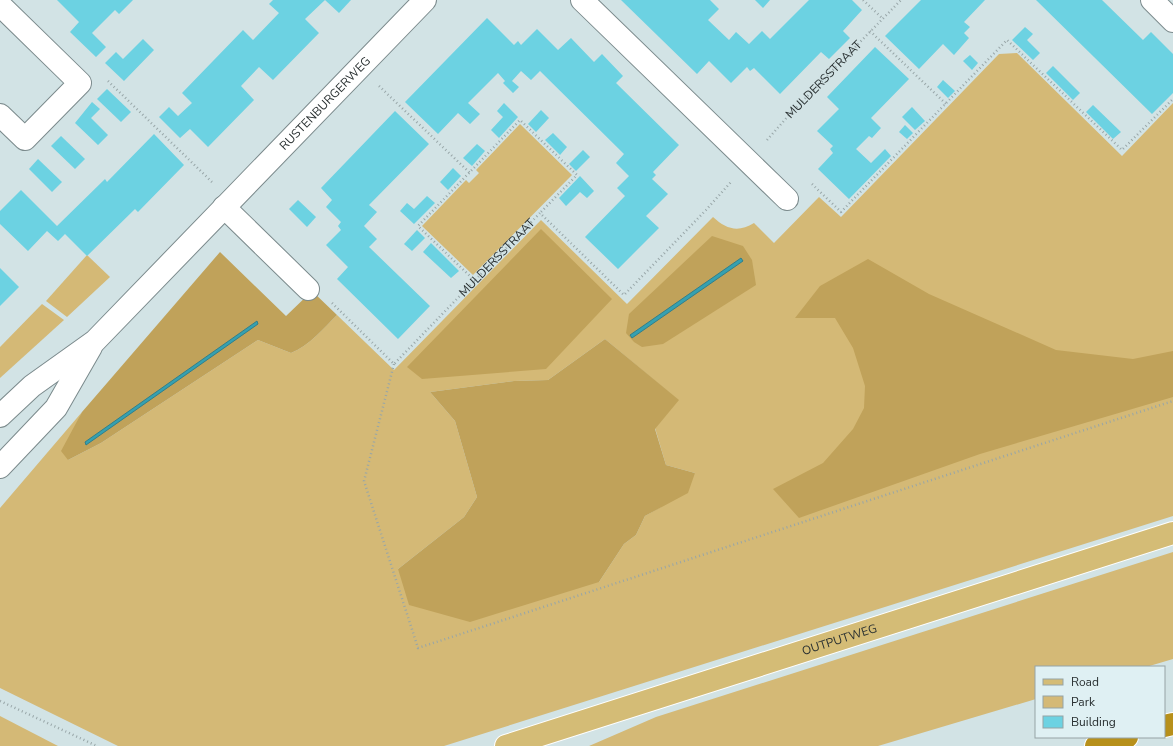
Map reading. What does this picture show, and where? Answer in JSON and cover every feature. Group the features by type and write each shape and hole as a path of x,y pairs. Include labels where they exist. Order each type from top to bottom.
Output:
{"highway":[{"path":"1096,746 1124,738"}],"main road":[{"name":"OUTPUTWEG","path":"506,746 1173,533"}],"street":[{"name":"RUSTENBURGERWEG","path":"0,416 32,386 95,341 425,0"},
{"path":"582,0 787,199"},
{"path":"1152,0 1173,21"},
{"path":"0,5 80,83 25,139 0,114"},
{"path":"224,207 308,289"},
{"name":"RUSTENBURGERWEG","path":"0,468 56,408 95,341"}],"path":[{"path":"863,0 883,19"},
{"name":"MULDERSSTRAAT","path":"394,364 540,213 624,295 706,210 790,114 901,0"},
{"path":"870,31 946,104"},
{"path":"807,179 841,212 1007,40 1122,150 1173,99"},
{"path":"360,67 470,173"},
{"path":"107,79 210,179 224,207"},
{"path":"475,281 418,226 520,120 577,175 540,213"},
{"path":"767,140 772,146"},
{"path":"308,289 316,287 394,364 364,481 418,648 1173,401"},
{"path":"0,701 97,746"}],"green space":[{"path":"1017,53 1122,156 1173,103 1173,516 444,746 118,746 0,688 0,508 82,412 74,429 68,460 101,443 258,340 291,353 304,346 337,315 394,370 541,220 627,304 713,217 727,227 737,229 754,223 774,243 819,197 841,217 999,54","holes":["605,339 678,400 655,428 666,465 695,473 661,507 645,516 636,535 624,544 599,582 398,569 464,517 477,497 455,421 430,392 514,381 548,380"]},
{"path":"520,124 572,175 473,275 422,226 466,180 469,183 479,173 476,170"},
{"path":"87,255 110,277 67,317 46,301"},
{"path":"42,304 64,320 0,378 0,347"},
{"path":"1173,552 1173,659 1149,666 1035,666 1035,699 878,746 589,746 656,717"},
{"path":"0,716 58,746 0,746"}],"shaded area":[{"path":"541,229 612,299 546,369 422,379 407,367"},
{"path":"712,236 743,246 752,260 756,285 663,344 642,347 634,342 626,333 629,314"},
{"path":"220,252 286,316 312,291 337,315 304,346 291,353 258,340 101,443 68,460 61,451 82,412"},
{"path":"868,259 929,294 1056,350 1133,359 1173,351 1173,397 980,454 799,518 773,489 823,463 853,429 864,408 865,386 853,348 835,318 795,318 820,286"},
{"path":"605,339 679,400 655,429 666,465 695,473 688,493 645,516 636,535 624,544 599,582 470,622 409,605 398,569 464,517 477,497 455,421 430,392 514,381 548,380"}],"water":[{"path":"741,258 743,261 632,338 630,335"},
{"path":"257,321 258,324 86,445 85,442"}],"building":[{"path":"57,0 133,0 119,14 115,10 92,33 106,47 96,57 70,32 79,22"},
{"path":"273,0 325,0 305,19 319,33 273,80 259,67 241,86 254,100 208,147 190,129 180,138 159,117 169,107 178,116 192,103 182,93 243,30 253,40 279,13 269,4"},
{"path":"325,0 351,0 339,13"},
{"path":"621,0 710,0 719,9 708,20 729,40 736,32 749,44 762,31 770,39 809,0 852,0 862,10 843,31 850,38 829,59 821,52 780,94 754,68 750,71 747,67 731,83 709,61 697,74"},
{"path":"755,0 770,0 763,8"},
{"path":"921,0 985,0 964,22 970,27 964,33 969,38 954,55 943,44 919,69 885,36"},
{"path":"1036,0 1102,0 1143,40 1151,32 1173,54 1173,93 1152,114"},
{"path":"487,18 514,45 518,41 521,45 537,29 558,50 571,38 594,62 602,54 623,76 616,83 679,145 653,172 656,175 652,179 668,194 646,216 659,228 618,269 585,237 625,196 617,188 629,176 616,163 624,154 540,71 531,80 521,71 512,81 519,87 513,93 503,83 505,81 498,73 468,103 480,114 470,124 458,113 438,134 405,102"},
{"path":"1025,27 1033,34 1027,40 1040,53 1033,60 1012,40"},
{"path":"143,39 154,50 124,81 105,63 116,52 123,59"},
{"path":"875,47 909,79 871,118 881,128 872,138 869,136 856,149 871,163 885,149 891,156 849,199 818,169 833,153 830,149 833,146 817,131 839,109 827,97"},
{"path":"970,55 978,63 972,70 963,61"},
{"path":"1053,66 1080,93 1073,100 1046,73"},
{"path":"943,80 955,91 948,98 937,87"},
{"path":"107,89 131,112 121,122 97,99"},
{"path":"92,102 100,109 91,118 108,135 98,145 75,123"},
{"path":"504,103 518,117 499,138 491,130 503,117 497,111"},
{"path":"1093,105 1121,132 1113,139 1086,112"},
{"path":"912,107 925,121 915,130 902,117"},
{"path":"541,110 549,118 536,132 528,124"},
{"path":"395,111 429,144 369,205 377,212 364,226 377,239 369,247 430,306 398,339 337,279 348,267 326,245 341,230 338,226 341,222 326,207 332,200 321,188"},
{"path":"905,125 913,133 907,139 899,132"},
{"path":"553,133 567,147 560,155 545,140"},
{"path":"154,134 184,165 138,212 135,209 87,256 65,234 58,241 47,231 28,251 0,224 0,211 21,190 57,226 105,179 107,182"},
{"path":"61,136 85,159 75,169 51,146"},
{"path":"477,144 485,151 472,166 463,158"},
{"path":"583,150 590,157 576,171 569,164"},
{"path":"38,159 62,182 52,192 29,169"},
{"path":"453,168 461,176 448,190 440,182"},
{"path":"580,176 594,191 587,198 580,192 566,206 559,198"},
{"path":"427,196 435,203 414,224 400,211 407,203 414,209"},
{"path":"298,200 316,217 307,227 289,209"},
{"path":"417,230 425,238 412,251 404,244"},
{"path":"431,243 459,271 451,278 423,252"},
{"path":"0,268 19,287 0,306"}]}
